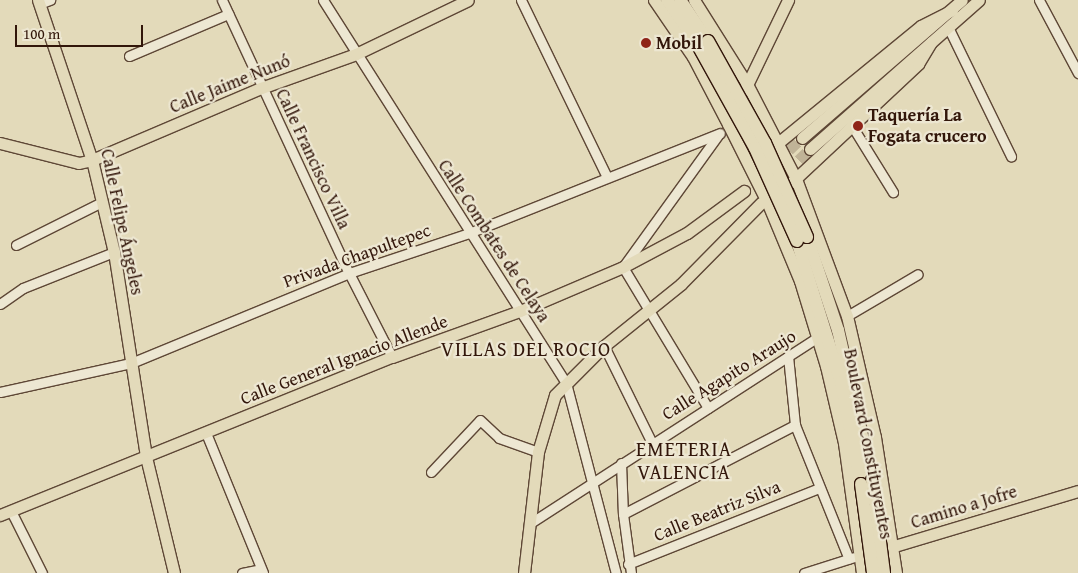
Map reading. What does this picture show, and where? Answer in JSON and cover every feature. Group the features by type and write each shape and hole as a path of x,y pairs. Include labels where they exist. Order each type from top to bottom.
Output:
{"highway":[{"name":"Boulevard Constituyentes","path":"667,0 699,47 755,148 811,279 842,382 861,484 874,573"},
{"name":"Boulevard Constituyentes","path":"680,0 708,41 765,143 791,197 822,277 865,439 884,573"}],"main road":[{"name":"Calle Jaime Nunó","path":"0,143 79,163 92,160 262,88 356,54 468,0"},
{"path":"654,0 692,56 724,128 751,169 764,203 800,281 818,337 844,443 855,557 862,573"},
{"path":"694,0 747,84 796,179 847,316 875,437 894,547 896,573"},
{"path":"724,128 788,0"},
{"path":"802,138 962,0"},
{"path":"810,149 979,0"},
{"name":"Calle Felipe Ángeles","path":"42,1 92,160 114,252 146,457 174,573"},
{"path":"751,169 778,142 921,26 952,10"},
{"path":"524,573 532,522 538,452 550,405 566,383 604,346 681,284 699,274 764,203 796,179 918,64 931,42"},
{"name":"Calle General Ignacio Allende","path":"5,513 392,357 520,312 623,267 687,234 744,192"},
{"name":"Camino a Jofre","path":"855,557 1078,491"}],"street":[{"name":"Calle Francisco Villa","path":"222,0 349,273 392,357"},
{"name":"Calle Combates de Celaya","path":"323,0 469,233 566,383 616,573"},
{"path":"522,0 606,177"},
{"path":"1039,0 1078,73"},
{"path":"129,56 228,14"},
{"path":"948,27 1011,156"},
{"path":"852,126 893,192"},
{"path":"708,408 623,267 724,128"},
{"name":"Privada Chapultepec","path":"0,392 131,363 349,273 469,233 724,128"},
{"path":"16,245 102,202"},
{"path":"0,304 23,288 114,252"},
{"path":"847,316 918,274"},
{"name":"Calle Agapito Araujo","path":"532,522 591,482 818,337"},
{"path":"604,346 652,443"},
{"path":"788,356 795,425 819,488 855,557 804,573"},
{"path":"430,472 480,420 499,438 538,452"},
{"path":"623,514 795,425"},
{"path":"206,433 262,571 242,573"},
{"path":"621,463 623,514 630,569"},
{"name":"Calle Beatriz Silva","path":"630,569 819,488"},
{"path":"5,513 42,573"}],"tunnel":[{"path":"777,161 802,138"},
{"path":"775,183 810,149"}],"place":[{"name":"Mobil","path":"646,43"},
{"name":"Taquería La Fogata crucero","path":"858,126"}],"district":[{"name":"VILLAS DEL ROCIO","path":"526,348"},
{"name":"EMETERIA VALENCIA","path":"684,460"}]}
